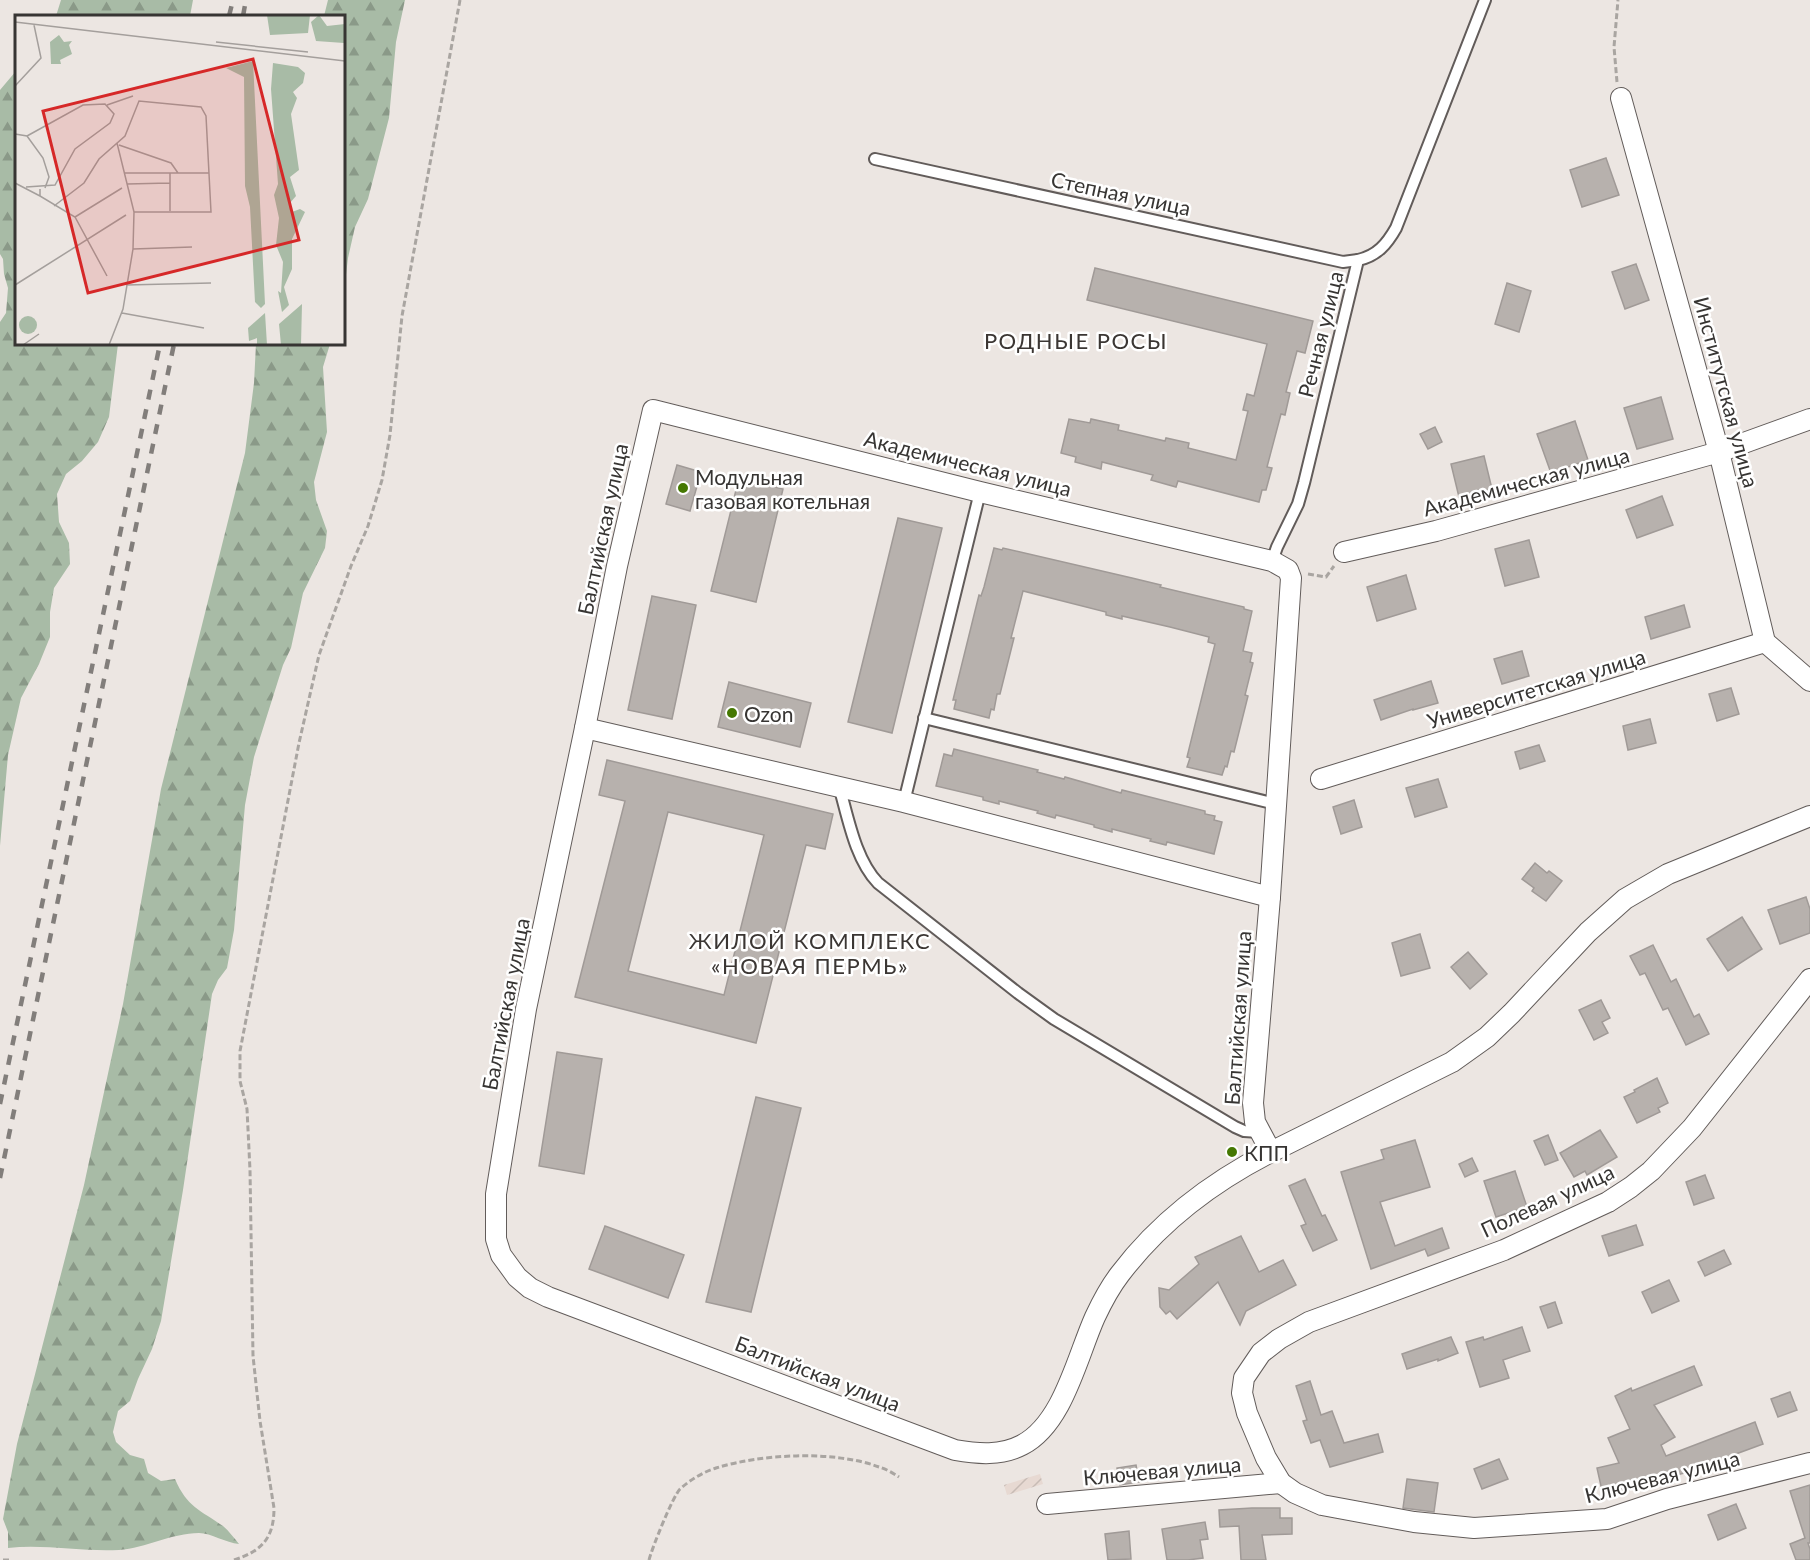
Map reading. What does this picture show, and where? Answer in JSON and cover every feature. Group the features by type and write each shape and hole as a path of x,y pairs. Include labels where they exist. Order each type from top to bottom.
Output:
{"street":[{"name":"Институтская улица","path":"1621,98 1719,452 1766,642"},
{"name":"Академическая улица","path":"653,410 1280,565"},
{"name":"Балтийская улица","path":"653,410 617,567 526,1009 496,1194 496,1239 501,1255 517,1277 530,1288 548,1298 956,1450 975,1454 992,1454 1022,1446 1035,1437 1047,1424 1064,1395 1106,1294 1121,1273 1141,1250 1199,1194 1271,1152 1255,1122 1253,1103 1270,897 1291,578 1280,565"},
{"name":"Академическая улица","path":"1344,552 1436,531 1719,452 1810,419"},
{"path":"1766,642 1810,681"},
{"name":"Университетская улица","path":"1321,779 1766,642"},
{"path":"585,728 904,802 1270,897"},
{"path":"1271,1152 1452,1062 1512,1013 1588,932 1625,899 1668,874 1810,816"},
{"name":"Полевая улица","path":"1244,1378 1254,1361 1269,1346 1309,1322 1504,1250 1608,1202 1631,1187 1651,1171 1692,1128 1810,980"},
{"name":"Ключевая улица","path":"1244,1378 1242,1393 1247,1413 1266,1458 1281,1483 1322,1505 1414,1522 1474,1528 1607,1519 1667,1499 1810,1463"},
{"name":"Ключевая улица","path":"1047,1504 1281,1483"}],"lane":[{"name":"Речная улица","path":"1280,565 1277,547 1292,520 1304,483 1359,260 1369,258 1380,250 1396,228 1485,0"},
{"name":"Степная улица","path":"875,159 1343,262 1359,260"},
{"path":"904,802 980,492"},
{"path":"924,718 1276,804"},
{"path":"838,786 860,855 869,873 878,883 1054,1019 1235,1128 1259,1132"}],"path":[{"path":"234,1560 246,1556 266,1541 274,1520 253,1356 250,1170 247,1109 240,1081 240,1051 299,743 319,655 368,526 382,480 390,435 402,316 460,0"},
{"path":"1618,0 1615,56 1616,76 1621,98"},
{"path":"1280,565 1326,577 1344,552"},
{"path":"649,1560 678,1491 699,1475 714,1468 773,1458 820,1456 850,1459 869,1464 899,1477"},
{"path":"3,1560 12,1560"}],"shaded area":[{"path":"1040,1474 1043,1484 1007,1495 1004,1485"}],"green space":[{"path":"61,0 193,0 190,15 56,15"},
{"path":"328,0 405,0 396,42 389,118 368,199 355,227 345,283 345,15 324,15"},
{"path":"15,72 15,345 118,345 109,417 98,442 82,461 66,474 57,494 59,522 69,543 70,564 54,588 50,612 50,637 21,698 8,755 0,846 0,322 6,313 8,288 0,254 0,90"},
{"path":"256,345 330,345 323,367 327,432 314,482 316,500 327,531 325,548 303,593 291,648 283,665 254,757 245,805 234,930 227,968 212,994 161,1321 130,1401 118,1411 113,1432 116,1442 130,1455 144,1459 148,1473 161,1481 175,1479 189,1502 223,1526 239,1544 199,1533 179,1535 119,1550 8,1548 8,1532 3,1519 17,1444 84,1185 123,1004 161,789 245,453 254,383"}],"building":[{"path":"1606,158 1619,195 1582,207 1570,170"},
{"path":"1636,264 1649,300 1625,309 1612,272"},
{"path":"1095,268 1313,321 1305,353 1297,351 1286,392 1290,393 1285,415 1281,414 1267,467 1272,468 1266,490 1262,490 1259,502 1178,481 1176,487 1151,480 1153,475 1102,462 1101,469 1075,462 1076,457 1061,453 1069,419 1090,423 1091,419 1119,425 1118,430 1165,441 1166,438 1189,443 1188,448 1236,460 1248,411 1243,410 1247,394 1254,396 1267,344 1087,300"},
{"path":"1507,283 1531,291 1519,332 1495,324"},
{"path":"1661,397 1673,439 1637,449 1624,408"},
{"path":"1575,421 1588,460 1551,473 1537,434"},
{"path":"1435,427 1442,442 1428,449 1420,434"},
{"path":"1484,456 1492,489 1459,497 1451,464"},
{"name":"Модульная газовая котельная","path":"677,465 701,472 690,511 666,504"},
{"path":"739,478 783,489 756,602 711,591"},
{"path":"1662,496 1673,525 1637,538 1626,510"},
{"path":"898,518 942,528 892,733 848,722"},
{"path":"1529,540 1539,577 1505,586 1495,549"},
{"path":"994,548 1002,550 1003,548 1161,585 1160,587 1244,607 1252,611 1243,651 1252,653 1250,662 1253,663 1245,695 1248,696 1234,752 1231,751 1227,767 1225,766 1222,775 1187,767 1190,758 1187,757 1215,644 1208,642 1209,637 1170,627 1122,616 1122,619 1106,615 1106,612 1023,591 1011,638 1014,638 994,710 991,709 989,718 954,709 956,700 953,700 975,611"},
{"path":"1406,575 1416,609 1377,621 1367,587"},
{"path":"652,596 696,605 672,719 628,710"},
{"path":"1684,605 1690,627 1651,639 1645,617"},
{"path":"1522,651 1529,676 1502,684 1494,659"},
{"path":"1431,681 1438,703 1381,720 1374,700"},
{"path":"729,682 811,703 800,747 718,727"},
{"path":"1731,688 1739,714 1717,721 1709,694"},
{"path":"1650,719 1656,743 1628,750 1623,726"},
{"path":"1539,745 1545,761 1520,769 1515,752"},
{"path":"954,749 1038,770 1037,772 1064,779 1065,777 1121,793 1122,790 1205,811 1205,814 1215,816 1214,820 1222,822 1214,854 1167,842 1166,845 1112,829 1112,832 1056,815 1055,818 1037,813 1038,811 999,801 999,804 983,800 983,797 936,786 944,754 952,756"},
{"path":"607,760 833,814 825,849 806,845 756,1043 575,997 625,801 599,795","holes":["668,812 764,835 724,995 628,971"]},
{"path":"1438,779 1447,807 1415,817 1406,788"},
{"path":"1354,800 1362,827 1341,834 1333,807"},
{"path":"1535,863 1562,881 1546,901 1532,891 1534,888 1522,879"},
{"path":"1806,897 1810,909 1810,933 1780,944 1768,910"},
{"path":"1742,917 1762,949 1728,971 1707,939"},
{"path":"1420,934 1430,968 1401,976 1392,943"},
{"path":"1653,945 1671,982 1676,979 1694,1017 1699,1014 1709,1034 1686,1045 1668,1008 1663,1010 1645,973 1640,975 1630,956"},
{"path":"1468,952 1487,974 1470,989 1451,967"},
{"path":"1601,1000 1610,1018 1602,1022 1608,1033 1594,1040 1579,1010"},
{"path":"557,1052 602,1059 584,1174 539,1166"},
{"path":"1657,1078 1668,1103 1658,1108 1660,1112 1637,1123 1624,1097"},
{"path":"756,1097 801,1108 751,1312 706,1302"},
{"path":"1600,1130 1617,1157 1587,1175 1585,1171 1574,1177 1560,1153"},
{"path":"1548,1135 1558,1160 1545,1165 1534,1141"},
{"path":"1415,1140 1430,1187 1380,1202 1395,1246 1442,1228 1449,1248 1428,1256 1425,1249 1371,1269 1341,1172 1384,1159 1381,1150"},
{"path":"1472,1158 1478,1171 1465,1177 1459,1164"},
{"path":"1515,1171 1527,1207 1496,1217 1484,1181"},
{"path":"1705,1175 1714,1198 1694,1205 1686,1182"},
{"path":"1305,1179 1322,1216 1325,1215 1337,1240 1313,1251 1301,1226 1306,1224 1289,1186"},
{"path":"1636,1225 1643,1245 1609,1256 1602,1236"},
{"path":"605,1226 684,1255 668,1298 589,1269"},
{"path":"1241,1236 1259,1272 1283,1260 1296,1285 1246,1311 1240,1325 1218,1282 1177,1319 1170,1311 1166,1314 1160,1307 1159,1288 1169,1290 1199,1264 1195,1257"},
{"path":"1724,1250 1731,1264 1705,1276 1698,1262"},
{"path":"1669,1280 1679,1301 1652,1313 1642,1292"},
{"path":"1555,1302 1562,1323 1548,1328 1540,1307"},
{"path":"1522,1327 1530,1351 1503,1360 1509,1378 1480,1387 1466,1342 1483,1337 1484,1340"},
{"path":"1451,1337 1458,1353 1407,1369 1402,1354"},
{"path":"1694,1366 1702,1385 1654,1405 1675,1437 1661,1445 1666,1456 1755,1422 1763,1444 1725,1458 1727,1462 1661,1479 1662,1483 1603,1495 1597,1468 1619,1463 1608,1438 1630,1429 1615,1396"},
{"path":"1310,1381 1321,1415 1332,1411 1344,1443 1378,1434 1383,1452 1330,1467 1320,1440 1311,1443 1303,1421 1307,1420 1296,1386"},
{"path":"1790,1392 1797,1410 1778,1417 1771,1399"},
{"path":"1499,1459 1508,1479 1482,1489 1474,1469"},
{"path":"1136,1465 1139,1482 1120,1485 1117,1468"},
{"path":"1407,1479 1438,1483 1434,1512 1403,1508"},
{"path":"1810,1485 1810,1543 1808,1543 1810,1560 1796,1560 1790,1544 1805,1538 1790,1491"},
{"path":"1736,1504 1746,1528 1718,1540 1708,1515"},
{"path":"1280,1508 1280,1518 1292,1518 1292,1534 1262,1535 1266,1560 1241,1560 1239,1526 1220,1527 1219,1510"},
{"path":"1205,1522 1208,1539 1200,1540 1203,1558 1167,1560 1162,1529"},
{"path":"1129,1531 1131,1559 1108,1560 1105,1534"}],"railway":[{"path":"229,15 233,0"},
{"path":"243,15 246,0"},
{"path":"0,1104 160,345"},
{"path":"0,1178 174,345"}],"place":[{"name":"Модульная газовая котельная","path":"683,488"},
{"name":"Ozon","path":"732,713"},
{"name":"КПП","path":"1232,1152"}],"district":[{"name":"РОДНЫЕ РОСЫ","path":"1076,340"},
{"name":"ЖИЛОЙ КОМПЛЕКС «НОВАЯ ПЕРМЬ»","path":"810,952"}]}
